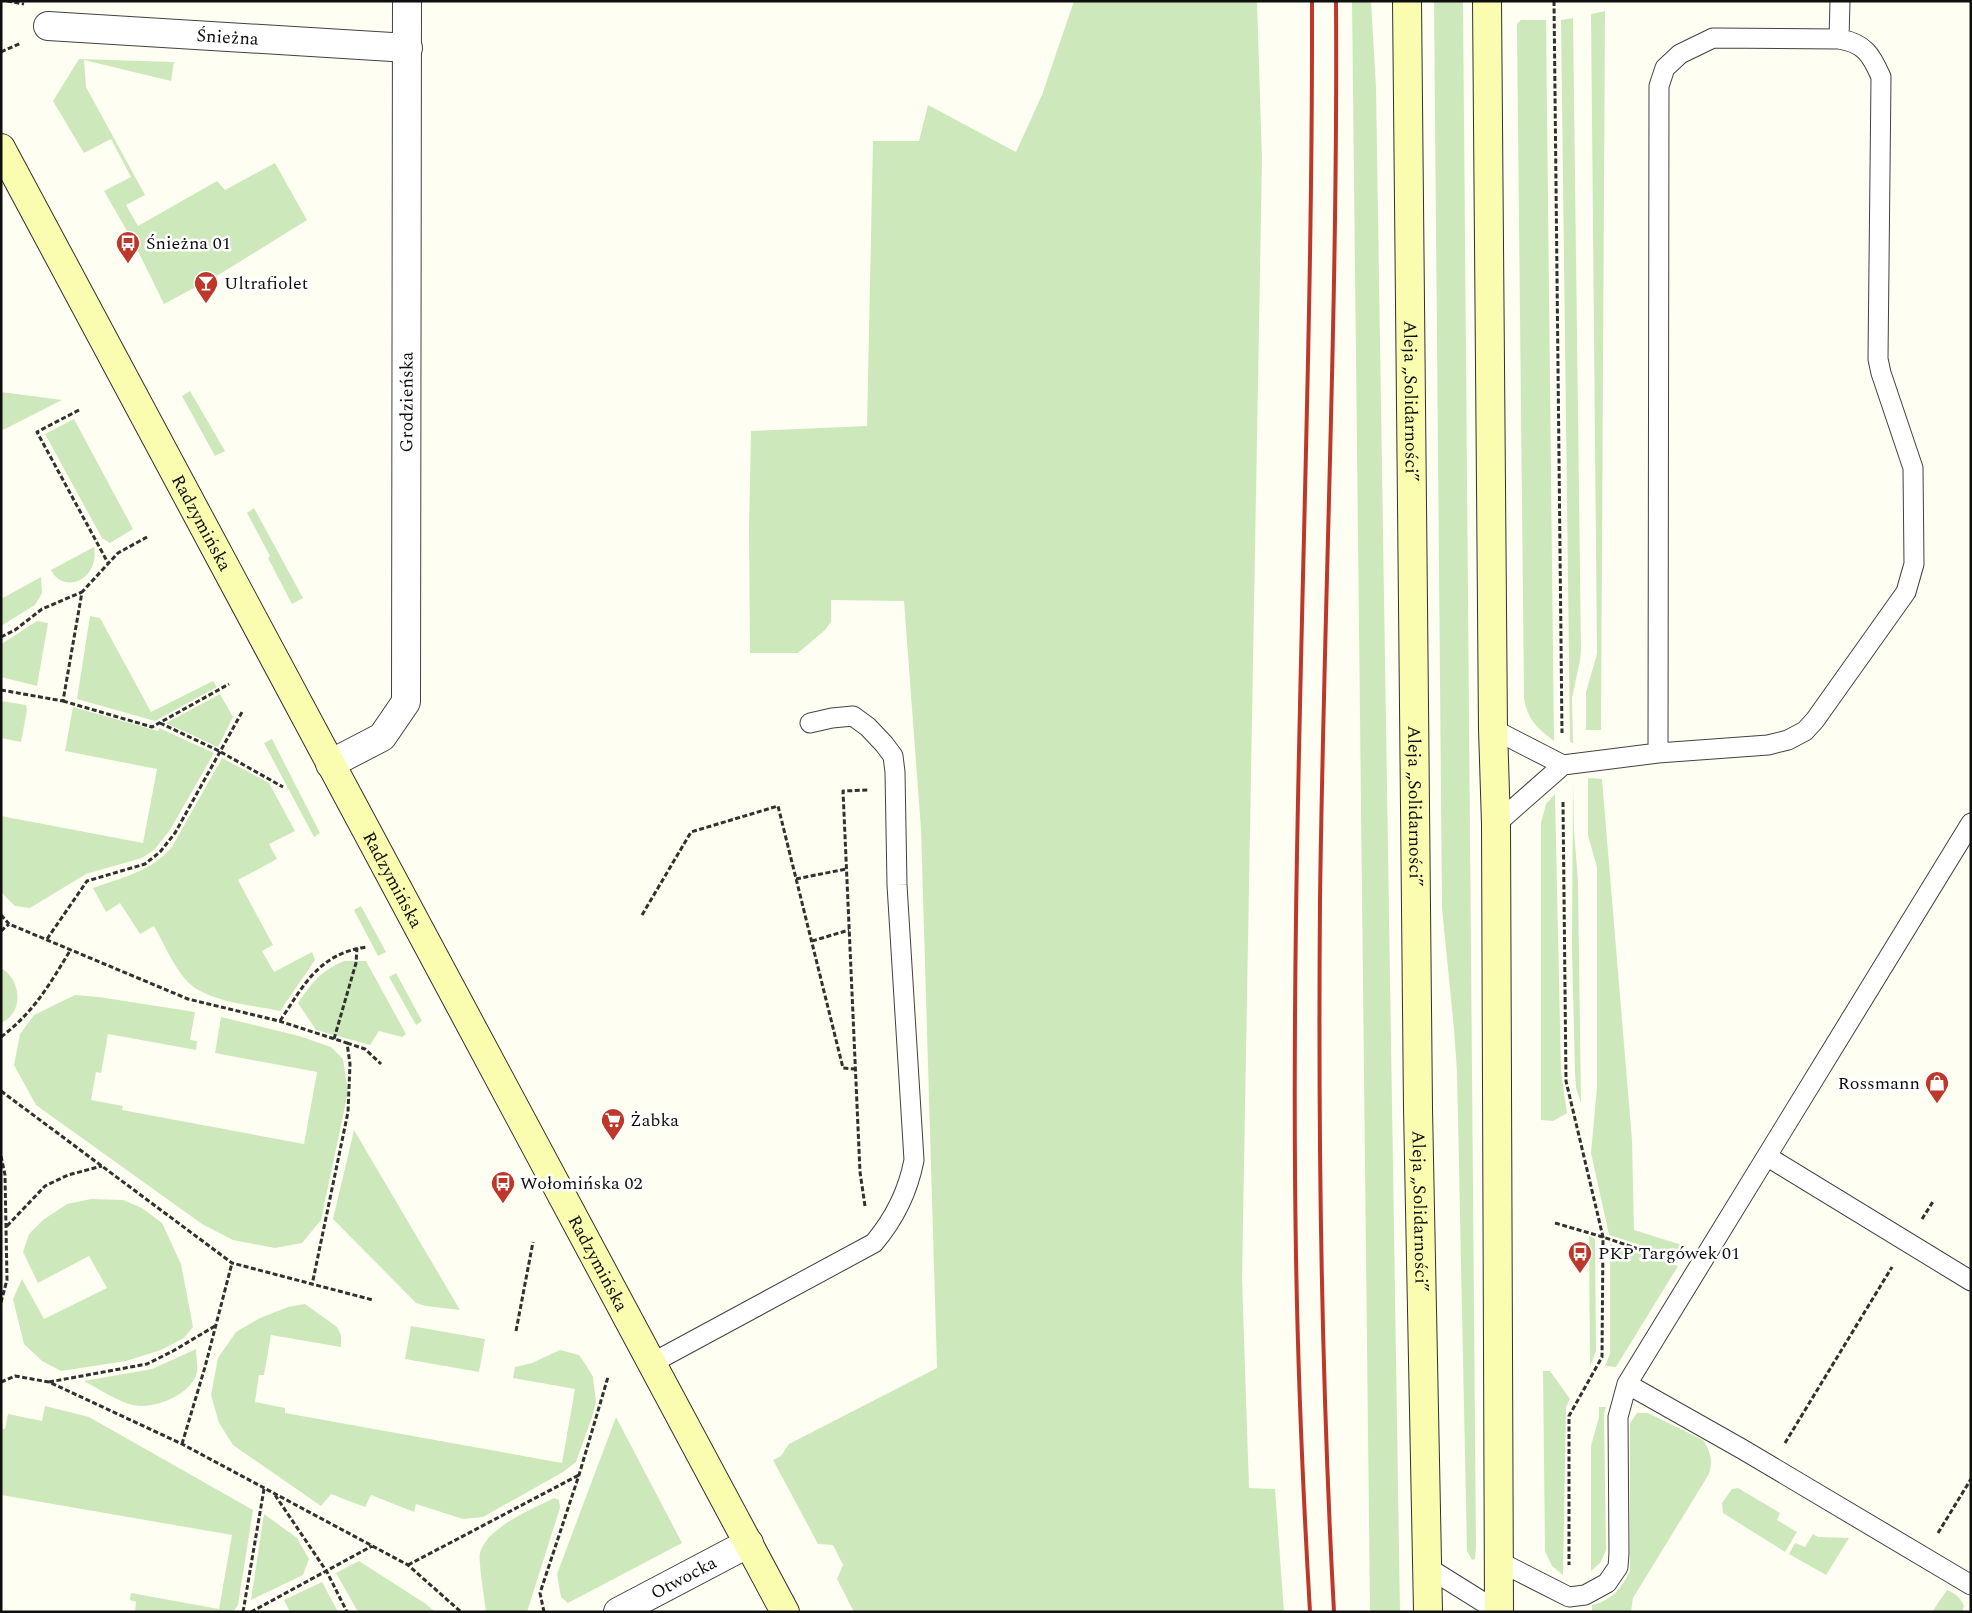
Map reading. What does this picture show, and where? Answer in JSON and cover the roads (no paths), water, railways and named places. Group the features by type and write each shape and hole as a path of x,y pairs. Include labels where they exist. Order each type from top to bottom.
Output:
{"main road":[{"name":"Aleja „Solidarności”","path":"1407,1 1418,1118 1428,1612"},
{"path":"1487,1 1496,824 1499,1612"},
{"name":"Radzymińska","path":"1,148 785,1612"}],"street":[{"name":"Grodzieńska","path":"330,764 382,737 406,702 407,1"},
{"name":"Śnieżna","path":"48,26 408,48"},
{"name":"Otwocka","path":"618,1612 749,1543"}],"lane":[{"path":"1839,39 1840,1"},
{"path":"1496,824 1563,765 1658,753 1768,744 1788,740 1805,731 1815,720 1906,592 1914,564 1913,468 1880,373 1878,359 1881,77 1872,56 1854,41 1839,39 1713,38 1680,54 1665,68 1659,86 1658,753"},
{"path":"652,1363 874,1244 887,1228 901,1204 910,1181 914,1160 897,885 896,788 893,756 868,727 852,716 810,723"},
{"path":"1494,728 1563,765"},
{"path":"1500,1562 1569,1597 1585,1595 1608,1583 1618,1567 1618,1416 1627,1384 1971,823"},
{"path":"1768,1156 1971,1281"},
{"path":"1627,1384 1971,1585"},
{"path":"1427,1567 1499,1612"}],"railway":[{"path":"1310,1612 1298,1345 1295,1099 1298,785 1309,315 1312,1"},
{"path":"1334,1612 1323,1345 1319,989 1335,226 1336,1"}],"place":[{"name":"Śnieżna 01","path":"128,264"},
{"name":"Ultrafiolet","path":"206,304"},
{"name":"Rossmann","path":"1937,1104"},
{"name":"Żabka","path":"613,1141"},
{"name":"Wołomińska 02","path":"503,1204"},
{"name":"PKP Targówek 01","path":"1580,1274"}]}
